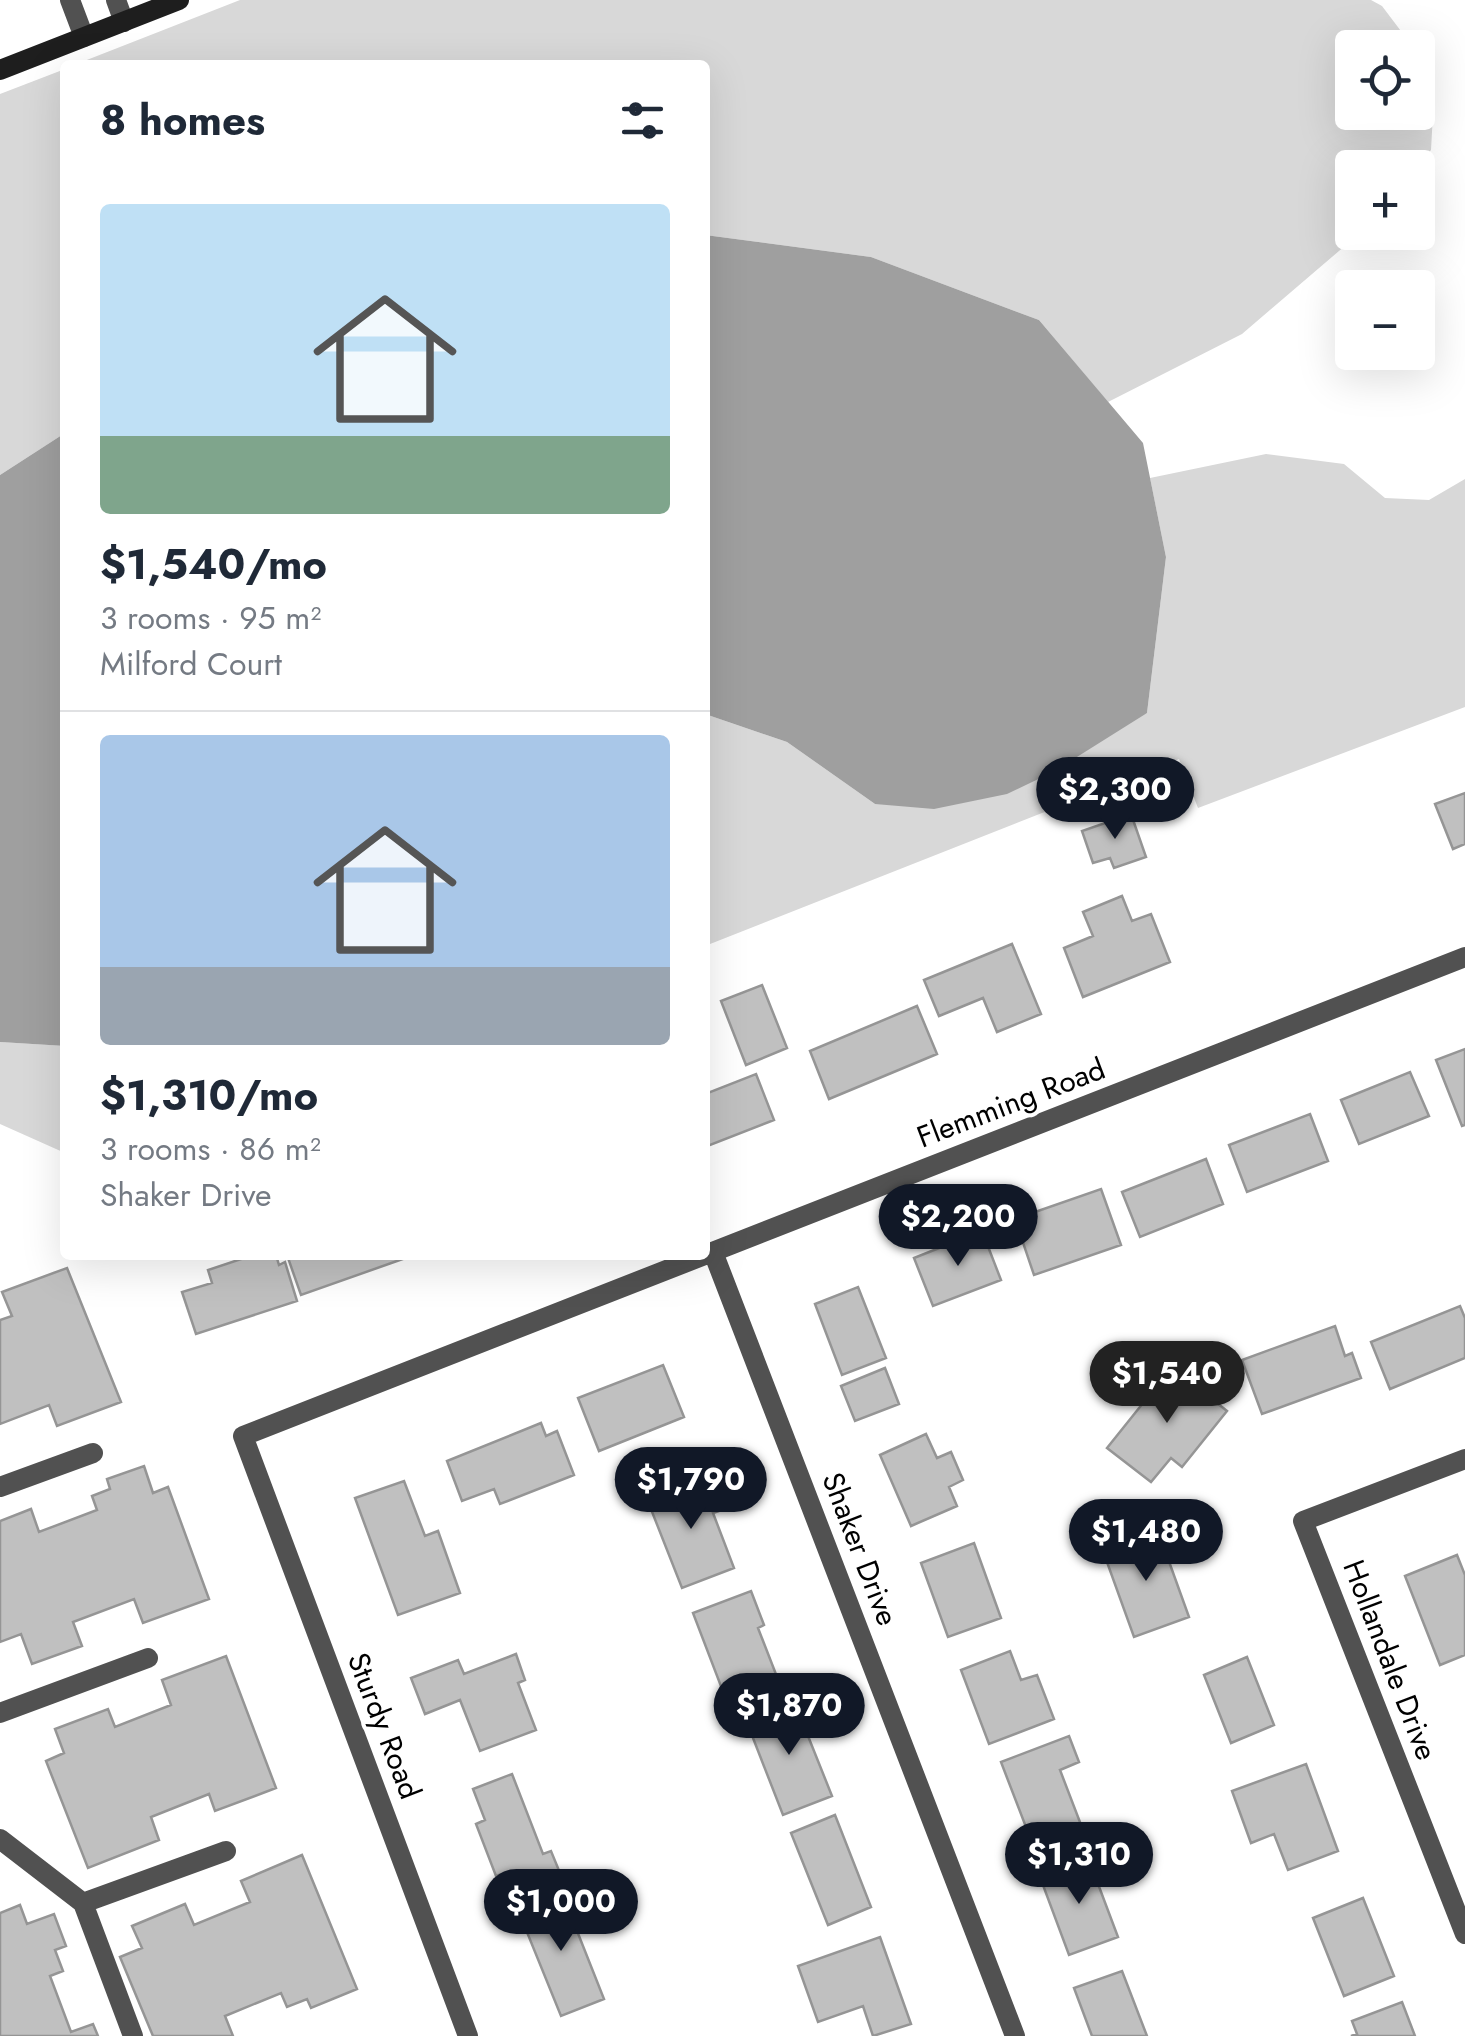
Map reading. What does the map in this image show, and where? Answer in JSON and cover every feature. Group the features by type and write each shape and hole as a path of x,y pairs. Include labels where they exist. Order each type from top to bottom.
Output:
{"main road":[{"path":"0,70 178,0"}],"street":[{"path":"70,0 84,37"},
{"path":"116,0 124,22"},
{"name":"Flemming Road","path":"710,1253 1465,957"},
{"name":"Shaker Drive","path":"713,1252 1015,2036"},
{"name":"Flemming Road","path":"243,1436 693,1260"},
{"name":"Sturdy Road","path":"243,1436 468,2036"},
{"path":"0,1488 93,1454"},
{"name":"Hollandale Drive","path":"1465,1459 1303,1521 1465,1934"},
{"path":"0,1713 148,1658"},
{"path":"0,1839 84,1903 133,2036"},
{"path":"84,1903 226,1851"}],"shaded area":[{"path":"240,0 1371,0 1382,6 1400,30 1335,30 1335,130 1432,130 1431,150 1335,150 1335,250 1340,250 1242,334 1108,402 1039,320 871,257 710,236 710,60 87,60"},
{"path":"60,71 60,436 0,475 0,94"},
{"path":"710,236 871,257 1039,320 1143,443 1166,557 1147,713 1053,772 1007,794 934,809 875,804 787,742 710,716"},
{"path":"60,436 60,1046 0,1042 0,475"},
{"path":"1266,454 1344,464 1385,498 1429,500 1465,479 1465,707 1198,808 1179,759 710,944 710,716 787,742 875,804 1147,713 1166,557 1150,478"},
{"path":"0,1042 60,1046 60,1151 0,1124"}],"building":[{"path":"1465,793 1465,844 1453,849 1435,804"},
{"path":"1131,814 1146,857 1114,868 1110,858 1093,863 1082,831"},
{"path":"1122,896 1132,921 1151,914 1170,962 1083,997 1064,948 1093,936 1083,912"},
{"path":"1012,944 1041,1014 997,1032 983,998 939,1016 924,980"},
{"path":"762,985 787,1048 746,1065 721,1001"},
{"path":"917,1006 937,1054 829,1099 810,1051"},
{"path":"1465,1049 1465,1125 1462,1126 1436,1060"},
{"path":"1410,1072 1429,1116 1359,1144 1341,1100"},
{"path":"756,1074 774,1120 710,1145 710,1092"},
{"path":"1310,1114 1328,1161 1247,1192 1229,1145"},
{"path":"1206,1159 1223,1204 1140,1237 1122,1192"},
{"path":"1101,1189 1121,1245 1034,1275 1015,1219"},
{"path":"982,1231 1001,1280 933,1306 914,1258"},
{"path":"238,1260 278,1260 279,1265 285,1262 297,1301 196,1334 182,1292 212,1283 208,1270"},
{"path":"289,1260 400,1260 301,1295"},
{"path":"67,1268 121,1402 57,1426 49,1405 0,1424 0,1320 12,1316 2,1292"},
{"path":"858,1287 886,1358 842,1375 815,1304"},
{"path":"1460,1306 1465,1318 1465,1358 1390,1389 1371,1342"},
{"path":"1335,1326 1345,1356 1352,1353 1361,1378 1262,1414 1242,1360"},
{"path":"663,1365 684,1417 599,1451 578,1398"},
{"path":"1172,1367 1227,1411 1182,1467 1171,1458 1151,1482 1107,1448"},
{"path":"885,1368 899,1404 855,1421 841,1386"},
{"path":"541,1423 546,1436 557,1431 574,1475 500,1504 494,1489 462,1501 447,1461"},
{"path":"926,1434 937,1458 951,1452 963,1480 949,1487 957,1506 911,1526 880,1455"},
{"path":"144,1466 153,1493 168,1487 209,1599 143,1623 134,1599 73,1622 82,1646 32,1664 21,1634 0,1642 0,1521 31,1509 39,1532 97,1510 92,1496 110,1489 107,1479"},
{"path":"705,1477 719,1511 713,1513 734,1568 682,1588 647,1499"},
{"path":"404,1481 425,1536 438,1531 460,1593 398,1615 355,1498"},
{"path":"1158,1531 1189,1617 1134,1637 1103,1551"},
{"path":"974,1543 1001,1618 948,1637 921,1563"},
{"path":"1457,1555 1465,1575 1465,1655 1440,1665 1405,1576"},
{"path":"751,1591 764,1625 758,1628 779,1682 727,1702 693,1613"},
{"path":"1010,1651 1021,1680 1037,1675 1054,1719 989,1744 961,1670"},
{"path":"516,1654 525,1680 518,1683 536,1730 480,1751 460,1700 425,1714 411,1678 458,1660 464,1674"},
{"path":"226,1656 276,1788 215,1811 209,1794 151,1817 159,1840 88,1868 46,1761 64,1753 55,1729 108,1709 115,1727 171,1705 162,1680"},
{"path":"1247,1657 1274,1725 1231,1743 1204,1675"},
{"path":"794,1701 832,1796 783,1815 746,1720"},
{"path":"1069,1736 1079,1762 1060,1770 1083,1830 1034,1848 1001,1762"},
{"path":"1306,1764 1338,1851 1288,1870 1274,1834 1251,1843 1232,1791"},
{"path":"512,1774 543,1854 551,1851 560,1873 513,1891 505,1873 496,1876 476,1824 485,1820 473,1789"},
{"path":"835,1815 871,1907 828,1925 791,1833"},
{"path":"302,1855 357,1989 311,2008 307,1999 287,2007 281,1993 225,2016 233,2036 153,2036 120,1957 142,1948 132,1926 185,1904 194,1925 250,1902 241,1881"},
{"path":"1089,1860 1118,1937 1069,1955 1040,1877"},
{"path":"562,1893 604,1999 561,2016 518,1910"},
{"path":"1363,1898 1394,1976 1344,1996 1313,1918"},
{"path":"20,1905 27,1924 54,1914 66,1946 55,1950 63,1971 50,1976 71,2032 93,2024 98,2036 0,2036 0,1913"},
{"path":"880,1937 911,2024 873,2036 863,2006 818,2022 798,1966"},
{"path":"1122,1971 1147,2036 1092,2036 1074,1988"},
{"path":"1402,2002 1415,2036 1351,2036 1357,2034 1352,2021"}]}
